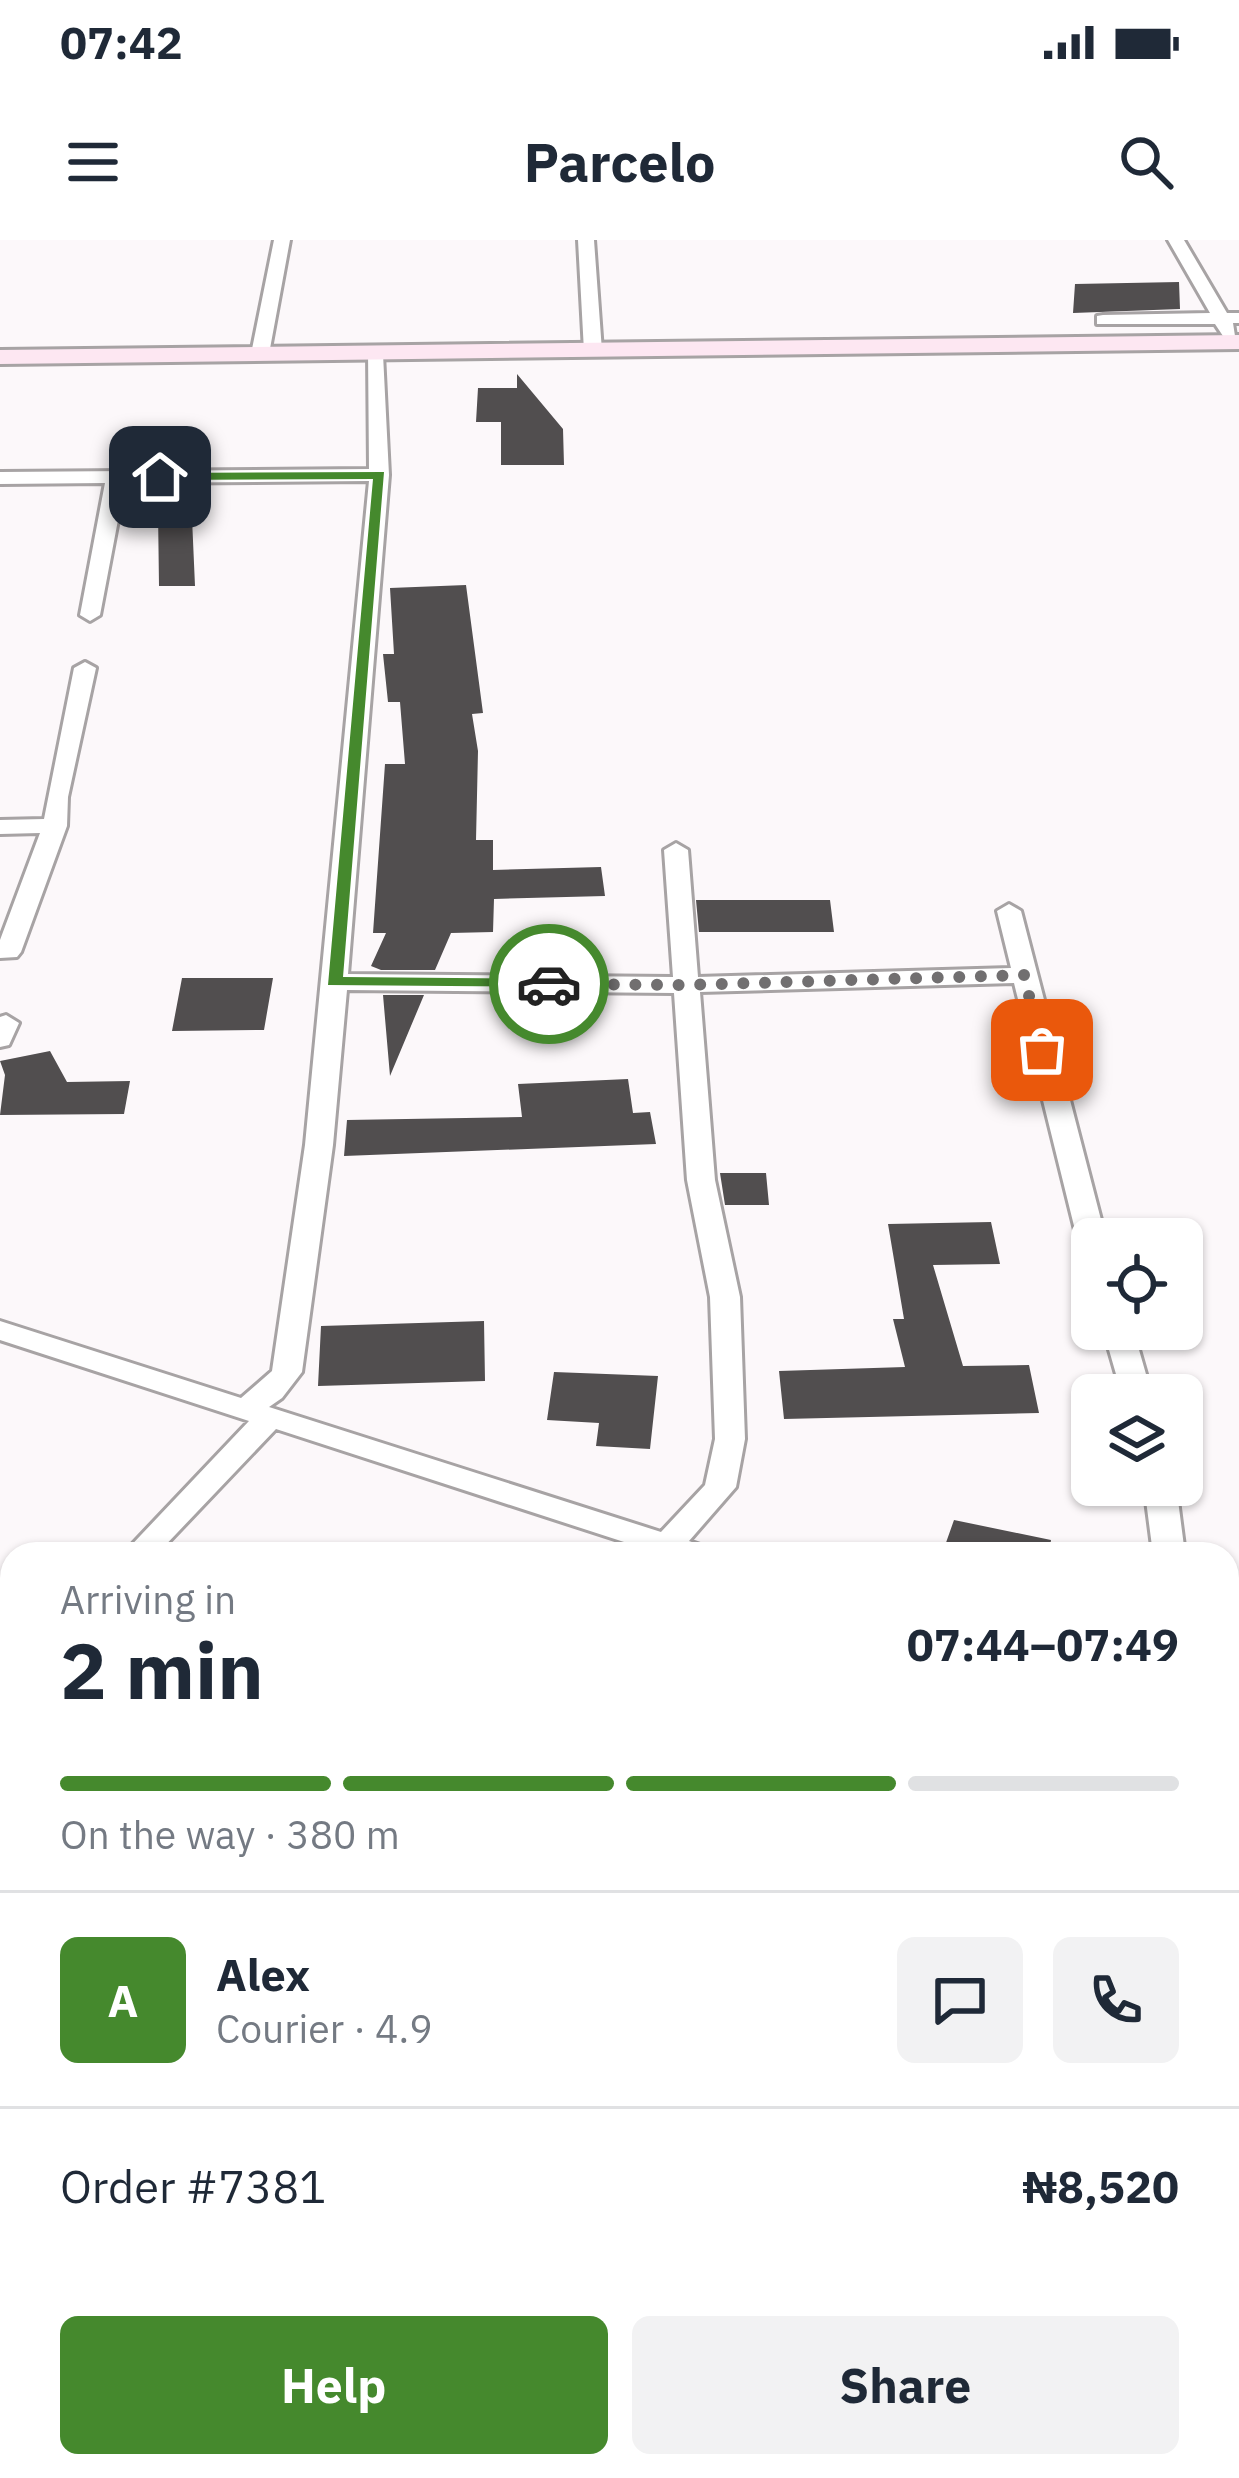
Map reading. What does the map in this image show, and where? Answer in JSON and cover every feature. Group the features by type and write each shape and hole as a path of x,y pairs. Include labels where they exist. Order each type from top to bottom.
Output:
{"street":[{"path":"260,354 282,240"},
{"path":"586,240 592,351"},
{"path":"1176,240 1233,330"},
{"path":"1103,320 1233,330"},
{"path":"0,357 592,351 1233,330"},
{"path":"149,1542 287,1372 319,1144 379,475 374,354"},
{"path":"0,478 379,475"},
{"path":"90,615 116,477"},
{"path":"8,952 55,826 56,797 85,668"},
{"path":"0,827 55,826"},
{"path":"676,850 701,1180 724,1297 730,1438 720,1487 685,1542"},
{"path":"1009,911 1086,1218"},
{"path":"334,982 686,985 1024,975"},
{"path":"0,1330 659,1542"},
{"path":"1163,1506 1167,1542"}],"building":[{"path":"1179,282 1180,309 1073,313 1075,284"},
{"path":"517,374 563,429 564,465 501,465 501,422 476,422 478,388 517,388"},
{"path":"187,510 187,518 192,518 195,586 159,586 158,511"},
{"path":"466,585 483,713 472,714 478,751 476,840 493,840 493,870 601,867 605,896 494,899 493,932 451,933 435,970 381,970 371,966 386,933 373,933 385,764 405,764 400,702 388,702 383,654 394,654 390,588"},
{"path":"696,900 830,900 834,932 699,932"},
{"path":"182,978 273,978 264,1030 172,1031"},
{"path":"383,995 424,995 390,1076"},
{"path":"50,1051 67,1082 130,1081 124,1114 0,1115 5,1075 0,1061"},
{"path":"628,1079 633,1113 650,1112 656,1144 344,1156 347,1120 522,1117 518,1084"},
{"path":"720,1173 766,1173 769,1205 725,1205"},
{"path":"991,1222 1000,1264 933,1265 963,1366 1029,1365 1039,1413 784,1419 779,1371 905,1367 893,1319 904,1319 888,1224"},
{"path":"484,1321 485,1381 318,1386 321,1326"},
{"path":"554,1372 658,1376 650,1449 596,1446 599,1423 547,1420"},
{"path":"954,1520 1051,1540 1051,1542 946,1542"}],"way so far":[{"path":"549,984 1024,975 1042,1050"}],"route":[{"path":"160,477 379,475 334,982 549,984"}]}
